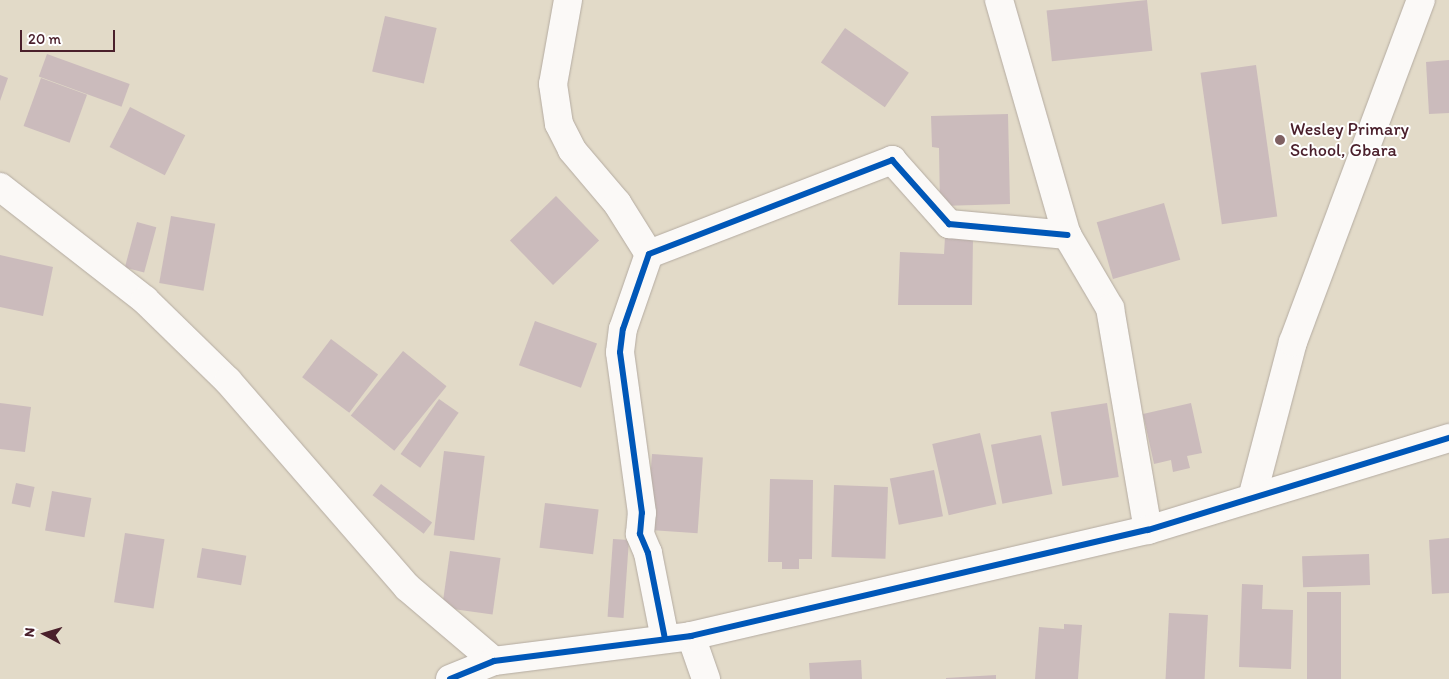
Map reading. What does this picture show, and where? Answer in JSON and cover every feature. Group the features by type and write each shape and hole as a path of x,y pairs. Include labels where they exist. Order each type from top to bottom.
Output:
{"street":[{"path":"568,0 553,84 560,124 577,156 617,203 649,254"},
{"path":"999,0 1067,235 1110,308 1148,530"},
{"path":"1252,498 1293,342 1421,0"},
{"path":"665,639 648,553 640,534 642,513 620,352 623,329 649,254 892,160 949,224 1067,235"},
{"path":"1,191 145,300 228,381 407,587 494,661"},
{"path":"450,679 494,661 692,636 1148,530 1449,438"},
{"path":"692,636 706,679"}],"building":[{"path":"1147,0 1152,51 1052,61 1047,11"},
{"path":"385,16 437,28 424,83 372,72"},
{"path":"845,28 909,73 885,107 821,62"},
{"path":"47,54 130,84 121,107 39,77"},
{"path":"1449,60 1449,113 1429,114 1426,62"},
{"path":"1256,65 1277,217 1222,224 1201,73"},
{"path":"0,75 8,78 0,101"},
{"path":"41,78 87,95 70,143 24,126"},
{"path":"130,107 185,135 165,175 110,147"},
{"path":"1008,114 1010,204 940,206 939,148 932,147 931,116"},
{"path":"556,196 599,241 553,285 510,240"},
{"path":"1164,203 1180,260 1113,279 1097,222"},
{"path":"171,216 215,224 204,291 159,283"},
{"path":"137,222 156,227 144,273 125,267"},
{"path":"945,237 973,238 972,305 898,305 900,252 944,254"},
{"path":"0,255 53,267 43,316 0,307"},
{"path":"535,321 597,344 581,388 519,365"},
{"path":"331,339 378,375 349,413 302,377"},
{"path":"403,351 447,386 394,451 351,416"},
{"path":"439,399 459,413 420,468 401,454"},
{"path":"0,403 31,407 25,452 0,449"},
{"path":"1107,403 1119,477 1062,486 1051,412"},
{"path":"1191,403 1202,453 1187,456 1190,468 1173,472 1171,460 1154,464 1143,414"},
{"path":"980,433 996,504 949,515 932,444"},
{"path":"1041,435 1052,494 1002,504 991,445"},
{"path":"444,451 485,456 474,540 434,535"},
{"path":"652,454 703,458 698,533 647,530"},
{"path":"934,470 943,516 899,525 890,479"},
{"path":"770,479 813,480 812,559 799,559 799,569 782,569 782,562 768,562"},
{"path":"16,483 35,487 30,507 12,504"},
{"path":"381,484 432,523 424,534 373,495"},
{"path":"834,485 888,487 885,559 831,557"},
{"path":"52,491 91,498 84,537 45,530"},
{"path":"545,503 599,510 593,554 540,548"},
{"path":"125,533 165,539 154,608 114,602"},
{"path":"1449,538 1449,593 1432,594 1429,540"},
{"path":"613,539 629,540 624,618 608,617"},
{"path":"202,548 246,556 241,585 197,578"},
{"path":"450,551 501,558 493,615 442,607"},
{"path":"1369,554 1370,585 1303,587 1302,556"},
{"path":"1242,584 1263,585 1262,609 1293,610 1291,669 1239,667"},
{"path":"1307,592 1341,592 1341,679 1307,679"},
{"path":"1169,613 1208,615 1205,679 1166,679"},
{"path":"1064,624 1082,625 1078,679 1035,679 1039,627 1064,629"},
{"path":"861,660 862,679 810,679 809,663"},
{"path":"996,675 996,679 946,679 946,678"}],"cycle path":[{"path":"665,639 648,553 640,534 642,513 620,352 623,329 649,254 892,160 949,224 1067,235"},
{"path":"450,679 494,661 691,636 1148,530 1449,438"}],"place":[{"name":"Wesley Primary School, Gbara","path":"1280,140"}]}
